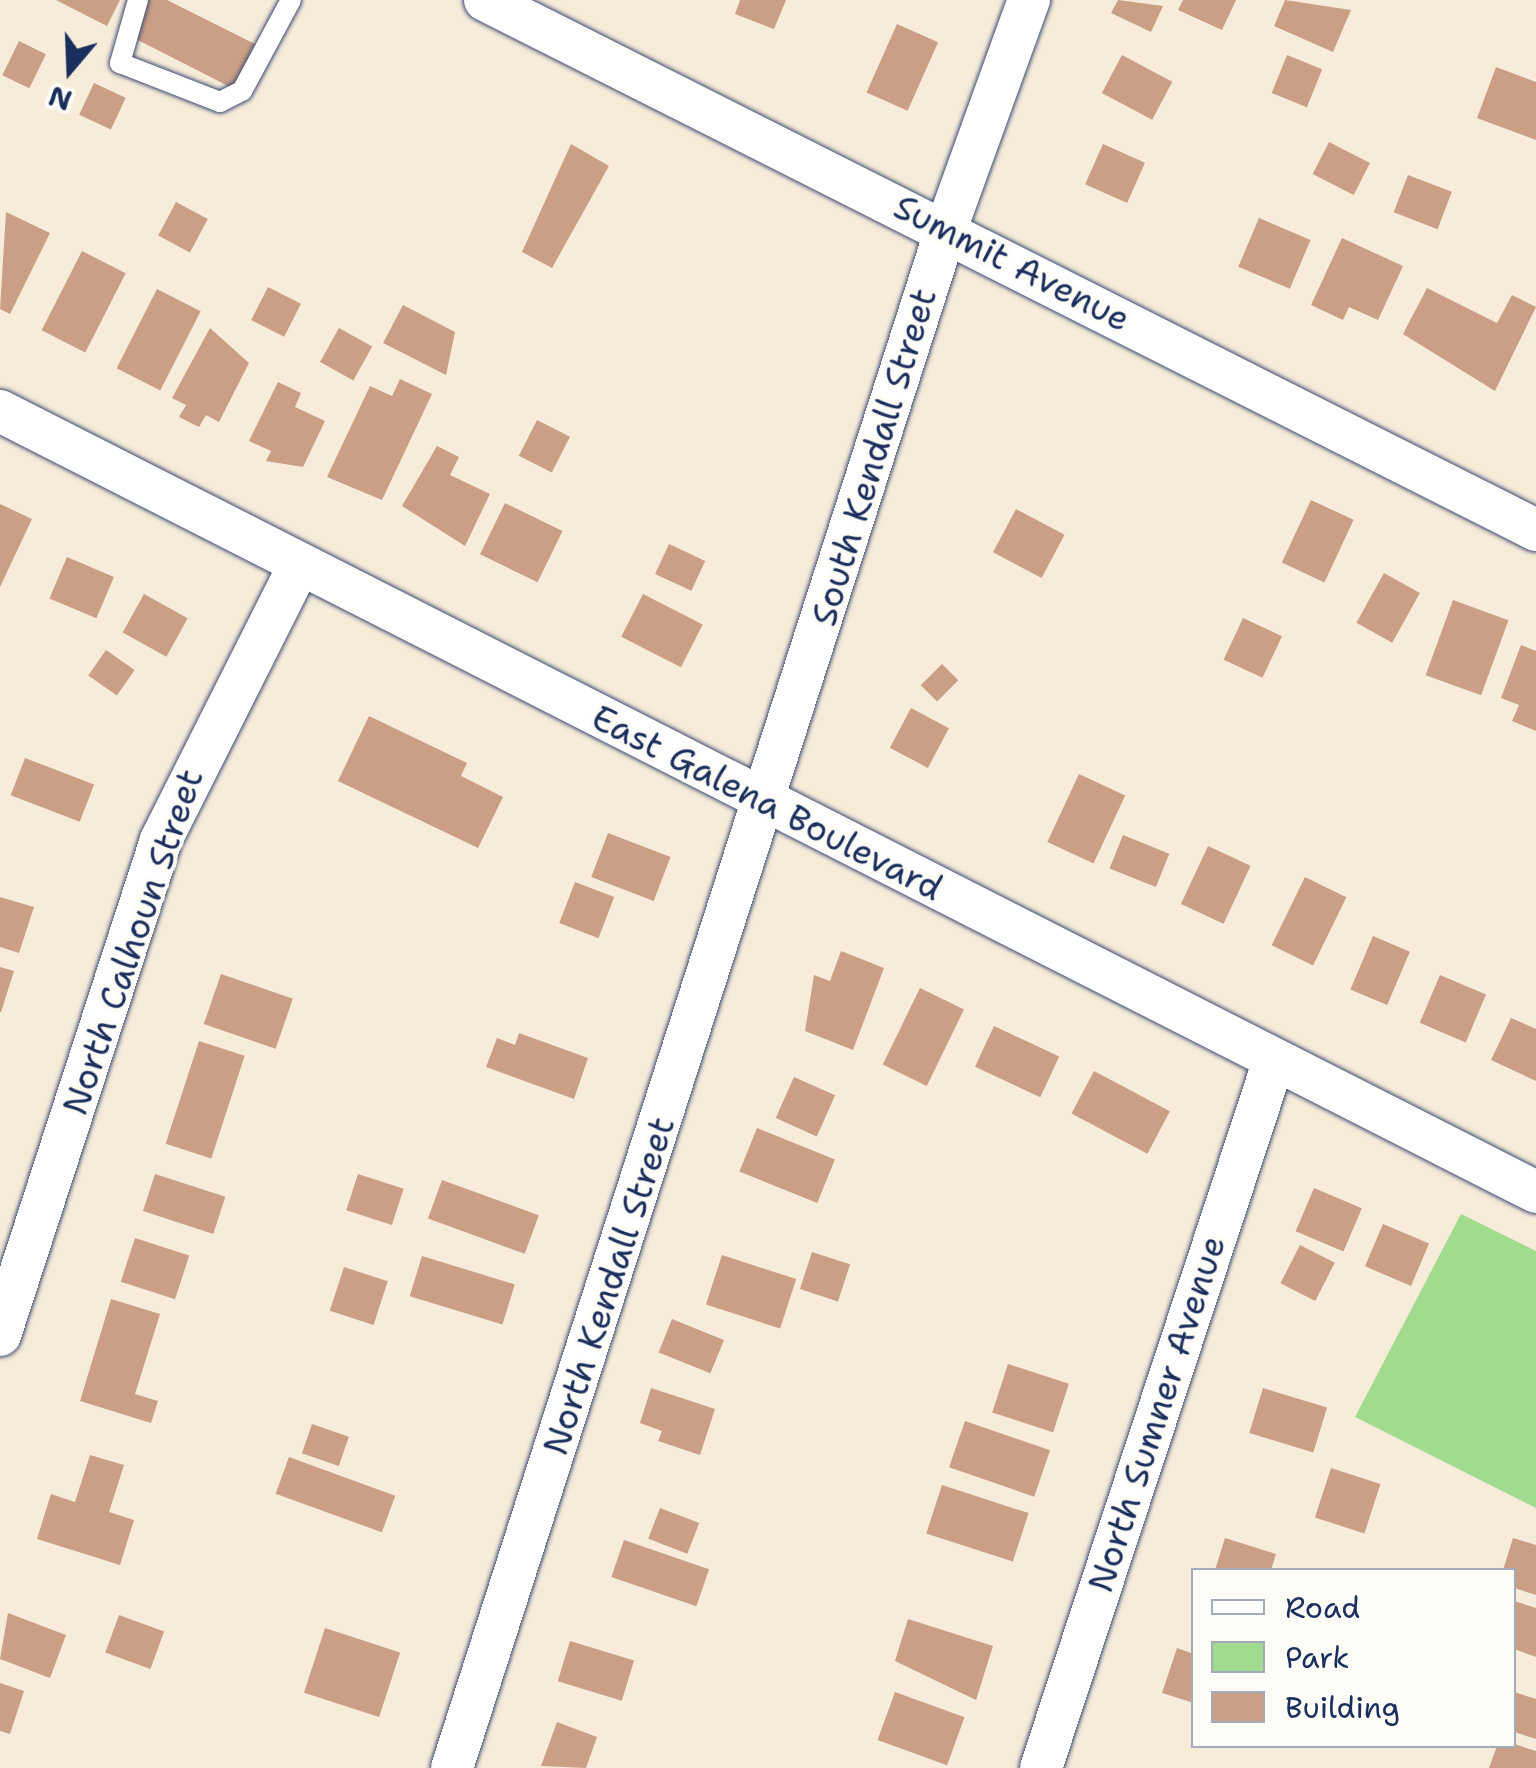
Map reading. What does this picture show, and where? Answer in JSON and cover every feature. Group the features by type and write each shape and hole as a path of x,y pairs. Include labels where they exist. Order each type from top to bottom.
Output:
{"street":[{"name":"Summit Avenue","path":"486,0 1536,530"},
{"name":"South Kendall Street","path":"766,803 946,229 1028,0"},
{"name":"East Galena Boulevard","path":"0,411 1536,1192"},
{"name":"North Calhoun Street","path":"0,1335 161,840 300,564"},
{"name":"North Kendall Street","path":"452,1768 766,803"},
{"name":"North Sumner Avenue","path":"1041,1768 1274,1060"}],"lane":[{"path":"138,0 120,63 220,102 242,91 290,0"}],"green space":[{"path":"1461,1214 1536,1251 1536,1508 1355,1417"}],"building":[{"path":"56,0 120,0 107,26"},
{"path":"148,0 167,0 257,45 234,89 130,36"},
{"path":"740,0 786,0 774,29 735,14"},
{"path":"1118,0 1163,6 1151,32 1111,13"},
{"path":"1183,0 1236,0 1222,30 1178,10"},
{"path":"1285,0 1351,10 1333,52 1274,26"},
{"path":"897,24 938,42 908,111 866,93"},
{"path":"19,41 46,54 29,88 2,75"},
{"path":"1122,55 1172,82 1152,120 1102,93"},
{"path":"1287,55 1322,69 1307,107 1272,93"},
{"path":"1496,67 1536,82 1536,140 1477,118"},
{"path":"94,83 126,98 111,130 79,115"},
{"path":"1329,142 1370,163 1354,195 1313,174"},
{"path":"571,144 609,166 552,268 522,252"},
{"path":"1103,144 1145,163 1127,203 1085,184"},
{"path":"1408,175 1452,192 1438,229 1394,212"},
{"path":"176,202 208,219 190,252 158,236"},
{"path":"6,212 50,233 10,314 0,309"},
{"path":"1259,218 1311,240 1290,289 1238,267"},
{"path":"1342,238 1403,266 1378,320 1349,307 1343,320 1311,305"},
{"path":"82,251 126,273 85,353 42,330"},
{"path":"268,287 301,304 284,337 251,320"},
{"path":"1427,288 1497,323 1512,295 1536,307 1495,391 1403,334"},
{"path":"157,289 201,311 160,391 117,368"},
{"path":"403,305 455,332 446,375 383,343"},
{"path":"210,328 249,363 219,422 206,415 199,427 179,417 186,405 172,398"},
{"path":"339,328 372,346 353,381 320,362"},
{"path":"400,379 432,394 382,500 327,477 370,386 392,396"},
{"path":"278,382 301,393 295,407 325,421 303,467 266,461 271,451 249,441"},
{"path":"537,420 570,437 552,472 519,456"},
{"path":"437,446 459,457 450,475 490,494 465,546 402,506"},
{"path":"1311,500 1354,520 1324,582 1282,563"},
{"path":"505,503 563,531 538,582 480,554"},
{"path":"0,504 32,519 0,587"},
{"path":"1016,509 1065,535 1042,578 993,552"},
{"path":"669,544 705,561 691,591 655,574"},
{"path":"67,557 114,577 96,618 49,598"},
{"path":"1384,573 1420,593 1392,643 1356,623"},
{"path":"144,594 188,618 166,657 123,632"},
{"path":"643,594 703,624 681,667 621,637"},
{"path":"1453,600 1508,620 1481,695 1426,675"},
{"path":"1243,618 1282,636 1263,678 1224,660"},
{"path":"1521,645 1536,651 1536,731 1512,721 1519,705 1501,698"},
{"path":"106,650 135,670 117,695 88,675"},
{"path":"942,664 958,680 937,701 921,685"},
{"path":"911,708 949,728 928,768 890,748"},
{"path":"369,716 467,763 461,776 503,797 478,848 338,781"},
{"path":"25,758 94,785 80,822 11,795"},
{"path":"1079,774 1125,796 1094,864 1047,842"},
{"path":"608,833 671,857 654,901 591,877"},
{"path":"1123,835 1169,854 1156,887 1110,868"},
{"path":"1208,846 1251,866 1224,924 1181,904"},
{"path":"1305,877 1346,897 1313,965 1272,945"},
{"path":"575,882 614,897 598,938 559,923"},
{"path":"0,897 34,907 19,953 0,947"},
{"path":"1373,936 1410,952 1387,1005 1350,989"},
{"path":"841,951 884,968 853,1050 805,1031 814,975 830,981"},
{"path":"0,967 14,971 1,1012 0,1012"},
{"path":"221,974 293,999 276,1049 204,1024"},
{"path":"1440,975 1486,995 1466,1042 1420,1023"},
{"path":"920,988 964,1009 927,1086 883,1064"},
{"path":"1511,1018 1536,1029 1536,1081 1491,1060"},
{"path":"994,1026 1059,1056 1040,1097 975,1067"},
{"path":"519,1033 588,1058 574,1099 486,1067 497,1038 515,1045"},
{"path":"199,1041 245,1056 211,1159 166,1144"},
{"path":"1094,1071 1170,1111 1147,1154 1071,1113"},
{"path":"794,1077 835,1095 817,1136 776,1118"},
{"path":"757,1128 835,1159 817,1203 739,1172"},
{"path":"155,1174 225,1197 213,1234 143,1211"},
{"path":"358,1174 404,1189 392,1225 346,1210"},
{"path":"442,1180 539,1215 525,1254 428,1219"},
{"path":"1314,1188 1362,1208 1344,1252 1296,1231"},
{"path":"1383,1224 1429,1244 1411,1286 1365,1266"},
{"path":"135,1238 189,1256 175,1299 121,1282"},
{"path":"1300,1245 1335,1263 1315,1301 1280,1283"},
{"path":"812,1252 850,1264 838,1301 800,1289"},
{"path":"722,1255 796,1279 780,1329 706,1304"},
{"path":"422,1256 515,1284 502,1325 410,1296"},
{"path":"344,1267 388,1281 374,1325 330,1311"},
{"path":"111,1299 160,1314 135,1394 158,1401 151,1423 80,1401"},
{"path":"672,1319 724,1340 710,1373 659,1352"},
{"path":"1008,1364 1069,1384 1053,1432 992,1413"},
{"path":"651,1388 715,1409 700,1455 658,1441 662,1431 640,1423"},
{"path":"1263,1388 1327,1408 1313,1453 1249,1433"},
{"path":"965,1421 1050,1450 1034,1497 949,1467"},
{"path":"312,1424 349,1437 339,1466 302,1453"},
{"path":"90,1455 124,1465 109,1512 134,1520 120,1565 37,1539 51,1494 75,1502"},
{"path":"289,1457 395,1496 382,1532 276,1494"},
{"path":"1331,1468 1380,1484 1364,1534 1315,1517"},
{"path":"942,1485 1029,1513 1013,1562 926,1534"},
{"path":"660,1508 699,1523 687,1554 648,1539"},
{"path":"1225,1538 1276,1554 1272,1568 1216,1568"},
{"path":"1513,1538 1536,1545 1536,1595 1516,1589 1516,1568 1504,1568"},
{"path":"624,1540 709,1569 696,1606 611,1577"},
{"path":"1516,1602 1536,1608 1536,1657 1516,1650"},
{"path":"8,1613 66,1635 50,1678 0,1659"},
{"path":"119,1615 164,1631 150,1669 105,1653"},
{"path":"908,1619 993,1646 976,1700 895,1661"},
{"path":"325,1628 400,1652 379,1717 304,1693"},
{"path":"570,1641 634,1661 622,1701 558,1681"},
{"path":"1177,1648 1191,1653 1191,1702 1162,1693"},
{"path":"0,1683 24,1691 10,1734 0,1731"},
{"path":"895,1692 965,1717 947,1765 878,1740"},
{"path":"1516,1693 1536,1699 1536,1739 1516,1733"},
{"path":"557,1722 597,1737 586,1768 541,1766"},
{"path":"1516,1745 1536,1751 1536,1768 1489,1768 1496,1748 1516,1748"}]}
